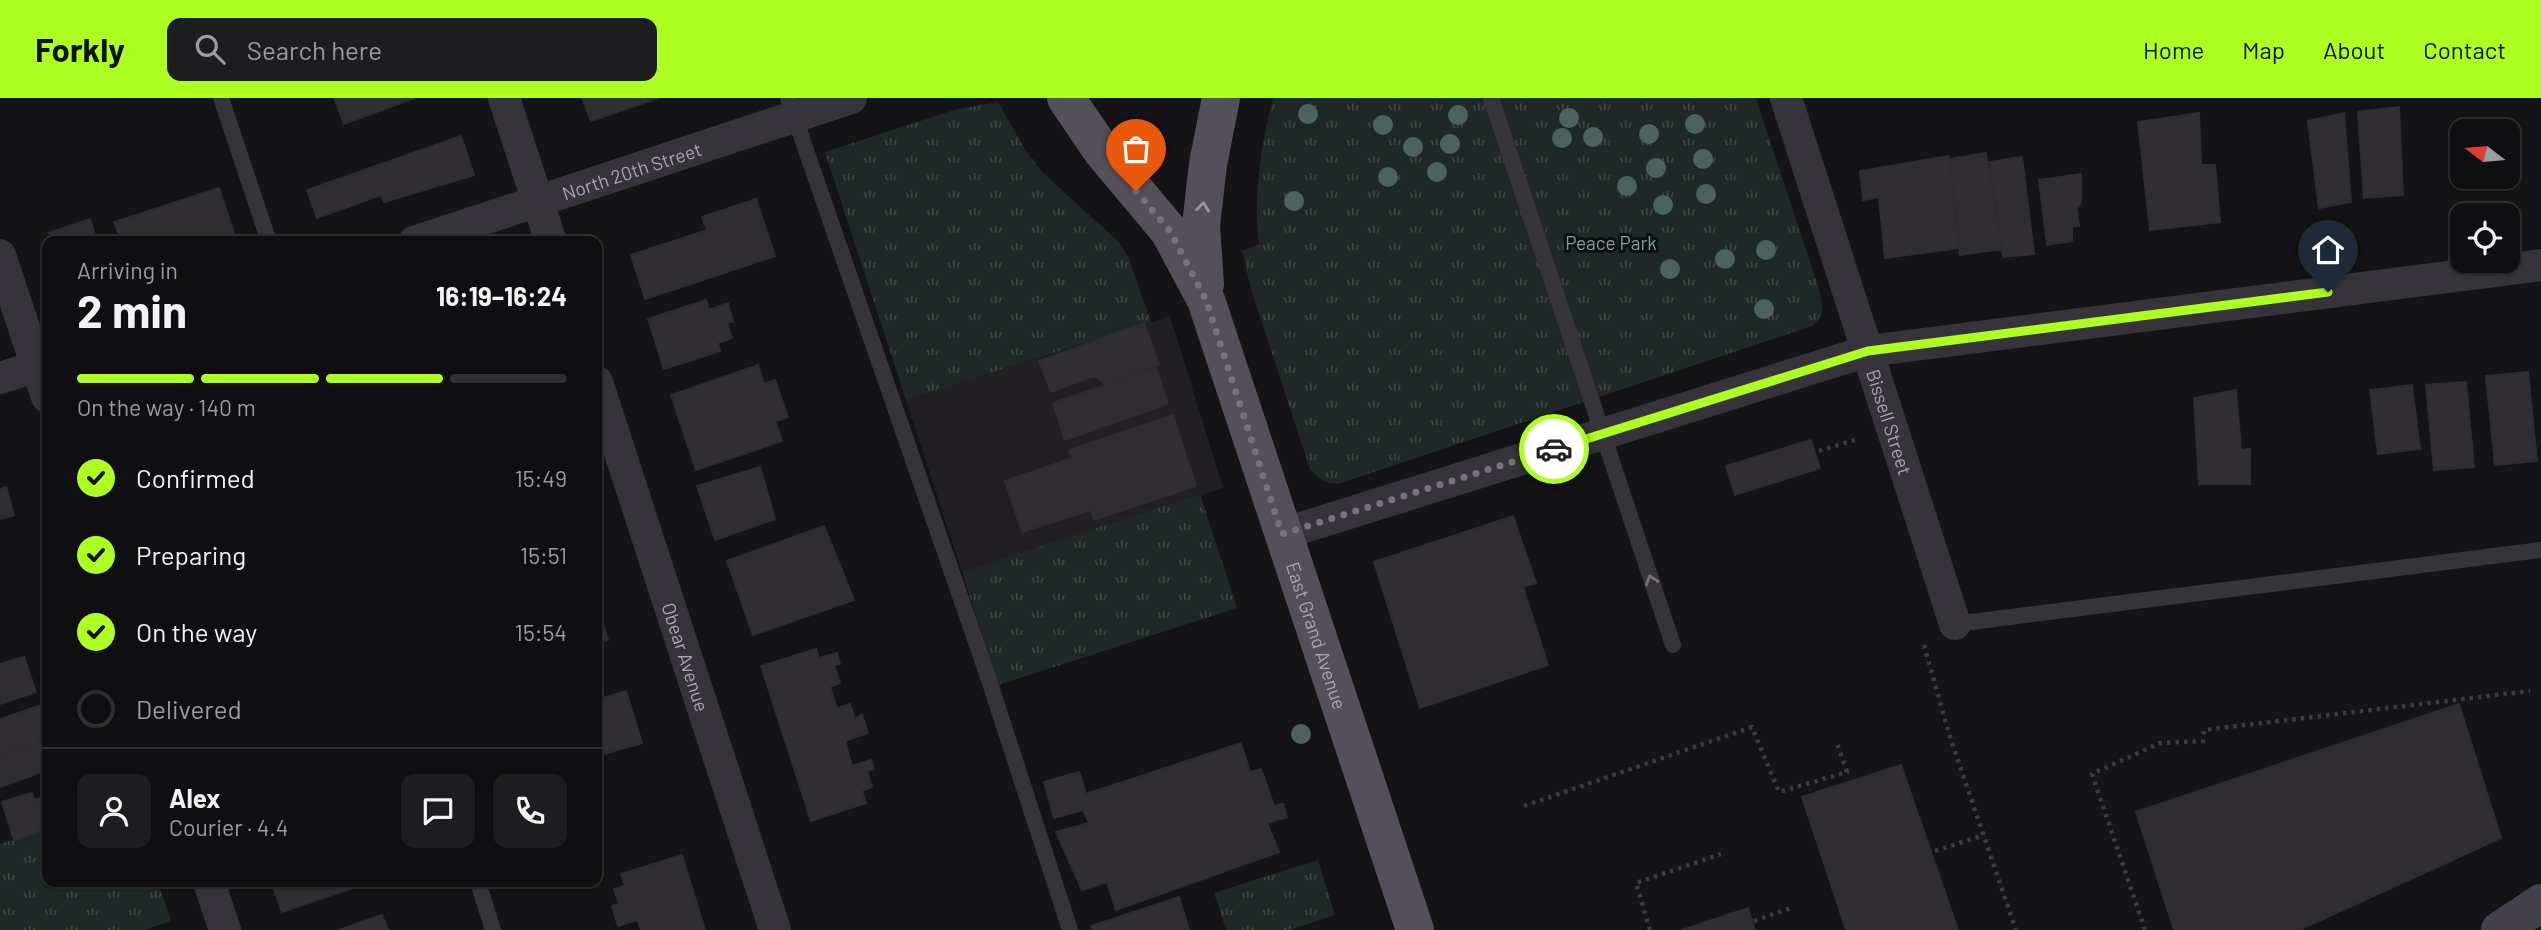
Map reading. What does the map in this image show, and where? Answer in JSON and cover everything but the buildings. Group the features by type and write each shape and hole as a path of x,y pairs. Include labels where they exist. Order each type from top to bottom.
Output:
{"main road":[{"name":"East Grand Avenue","path":"1066,98 1102,151 1170,231 1206,300 1415,930"},
{"name":"East Grand Avenue","path":"1206,300 1201,226 1208,164 1222,98"},
{"path":"2500,930 2541,903"}],"street":[{"path":"504,98 549,236"},
{"name":"North 20th Street","path":"432,236 792,108 850,98"},
{"name":"Bissell Street","path":"1786,98 1955,624"},
{"path":"0,256 42,365 0,379"},
{"path":"1282,534 1868,351 2541,265"},
{"name":"Obear Avenue","path":"602,397 775,930"},
{"path":"211,887 225,930"}],"lane":[{"path":"221,98 266,236"},
{"path":"1491,98 1673,645"},
{"path":"792,108 984,664 1070,930"},
{"path":"1955,624 2541,551"},
{"path":"480,887 493,930"}],"path":[{"path":"1819,451 1860,438"},
{"path":"1923,640 1949,734 2016,930"},
{"path":"2145,930 2092,774 2160,743 2203,741 2204,730 2530,691"},
{"path":"1524,806 1752,727 1779,792 1847,772 1837,743"},
{"path":"1934,852 1984,835"},
{"path":"1650,930 1636,883 1721,854"},
{"path":"1754,921 1794,907"}],"shaded area":[{"path":"1170,316 1223,488 962,572 906,400"}],"green space":[{"name":"Peace Park","path":"1273,98 1756,98 1818,286 1822,313 1812,326 1341,483 1327,483 1310,469 1252,293 1242,251 1259,244 1259,171"},
{"path":"998,102 1026,151 1044,174 1118,241 1128,256 1151,322 906,400 825,152 954,110"},
{"path":"1200,494 1237,608 998,685 962,572"},
{"path":"42,831 42,887 160,887 171,921 144,930 0,930 0,844"},
{"path":"1318,860 1335,915 1289,930 1226,930 1214,893"}],"way so far":[{"path":"1136,191 1170,231 1206,300 1282,534 1554,449"}],"route":[{"path":"1554,449 1868,351 2328,292"}]}
